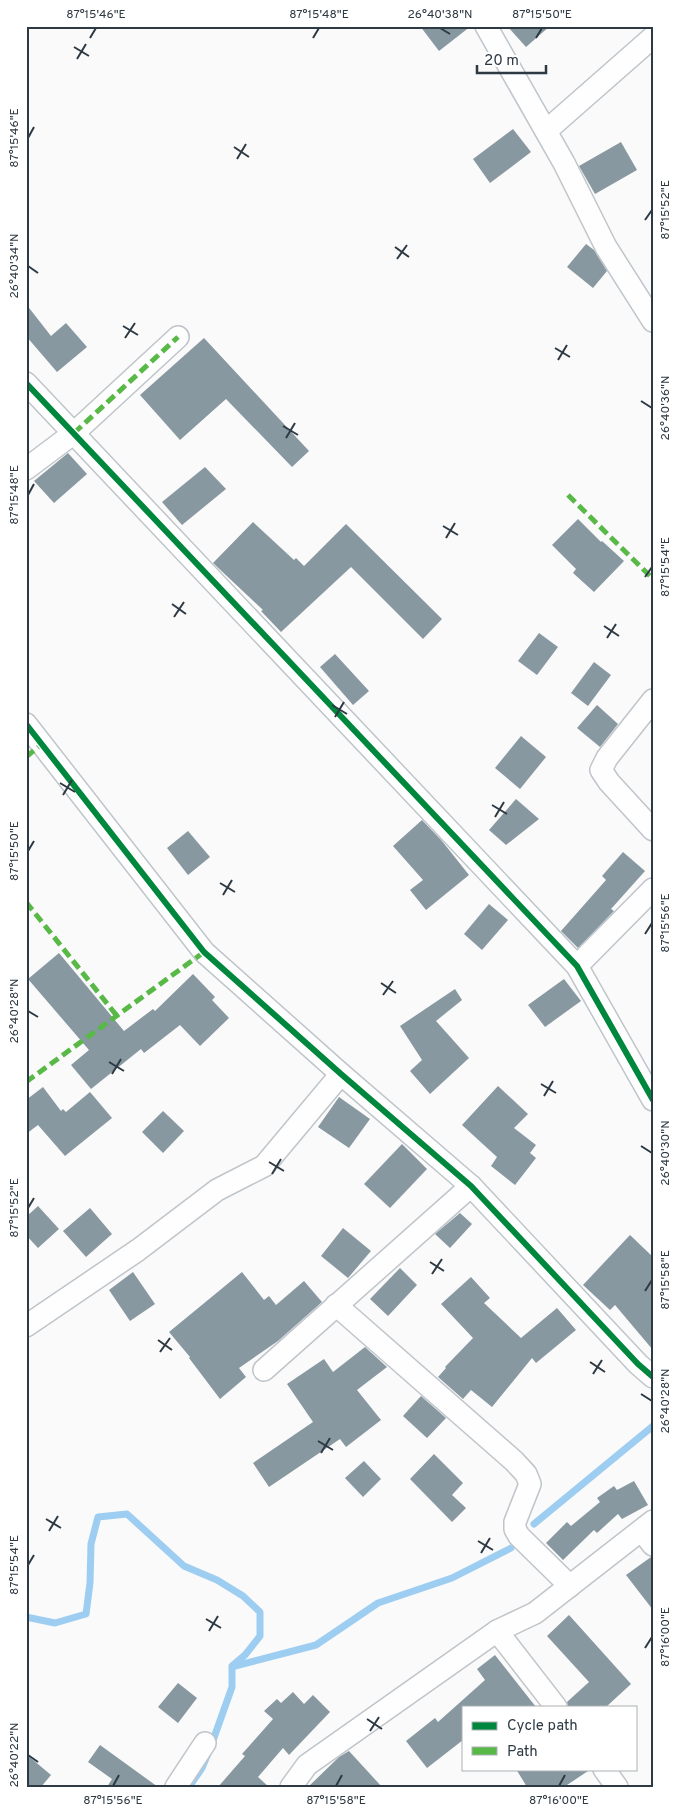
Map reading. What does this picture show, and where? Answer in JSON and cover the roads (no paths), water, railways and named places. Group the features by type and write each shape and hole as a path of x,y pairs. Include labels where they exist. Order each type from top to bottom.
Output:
{"street":[{"path":"486,27 564,163 606,247 653,321"},
{"path":"546,131 653,37"},
{"path":"26,469 74,433 178,337"},
{"path":"26,383 577,966 653,1100"},
{"path":"653,700 607,758 601,770 609,782 653,830"},
{"path":"26,724 43,743 204,952 471,1186 638,1364 653,1377"},
{"path":"577,966 653,889"},
{"path":"26,1326 138,1250 217,1190 264,1166 341,1074"},
{"path":"264,1370 471,1186"},
{"path":"336,1305 514,1461 526,1474 530,1484 515,1522 515,1529 519,1536 570,1586"},
{"path":"291,1787 307,1765 497,1631 535,1612 649,1532"},
{"path":"497,1631 555,1706"},
{"path":"176,1787 205,1743"},
{"path":"605,1770 617,1787"}],"waterway":[{"path":"534,1524 653,1426"},
{"path":"26,1617 55,1623 86,1614 90,1583 91,1544 98,1517 127,1514 184,1566 217,1580 243,1596 260,1612 260,1636 245,1655 232,1666 232,1687 211,1746"},
{"path":"235,1666 316,1645 378,1603 452,1578 511,1548"},
{"path":"189,1787 202,1768 207,1756"}]}
